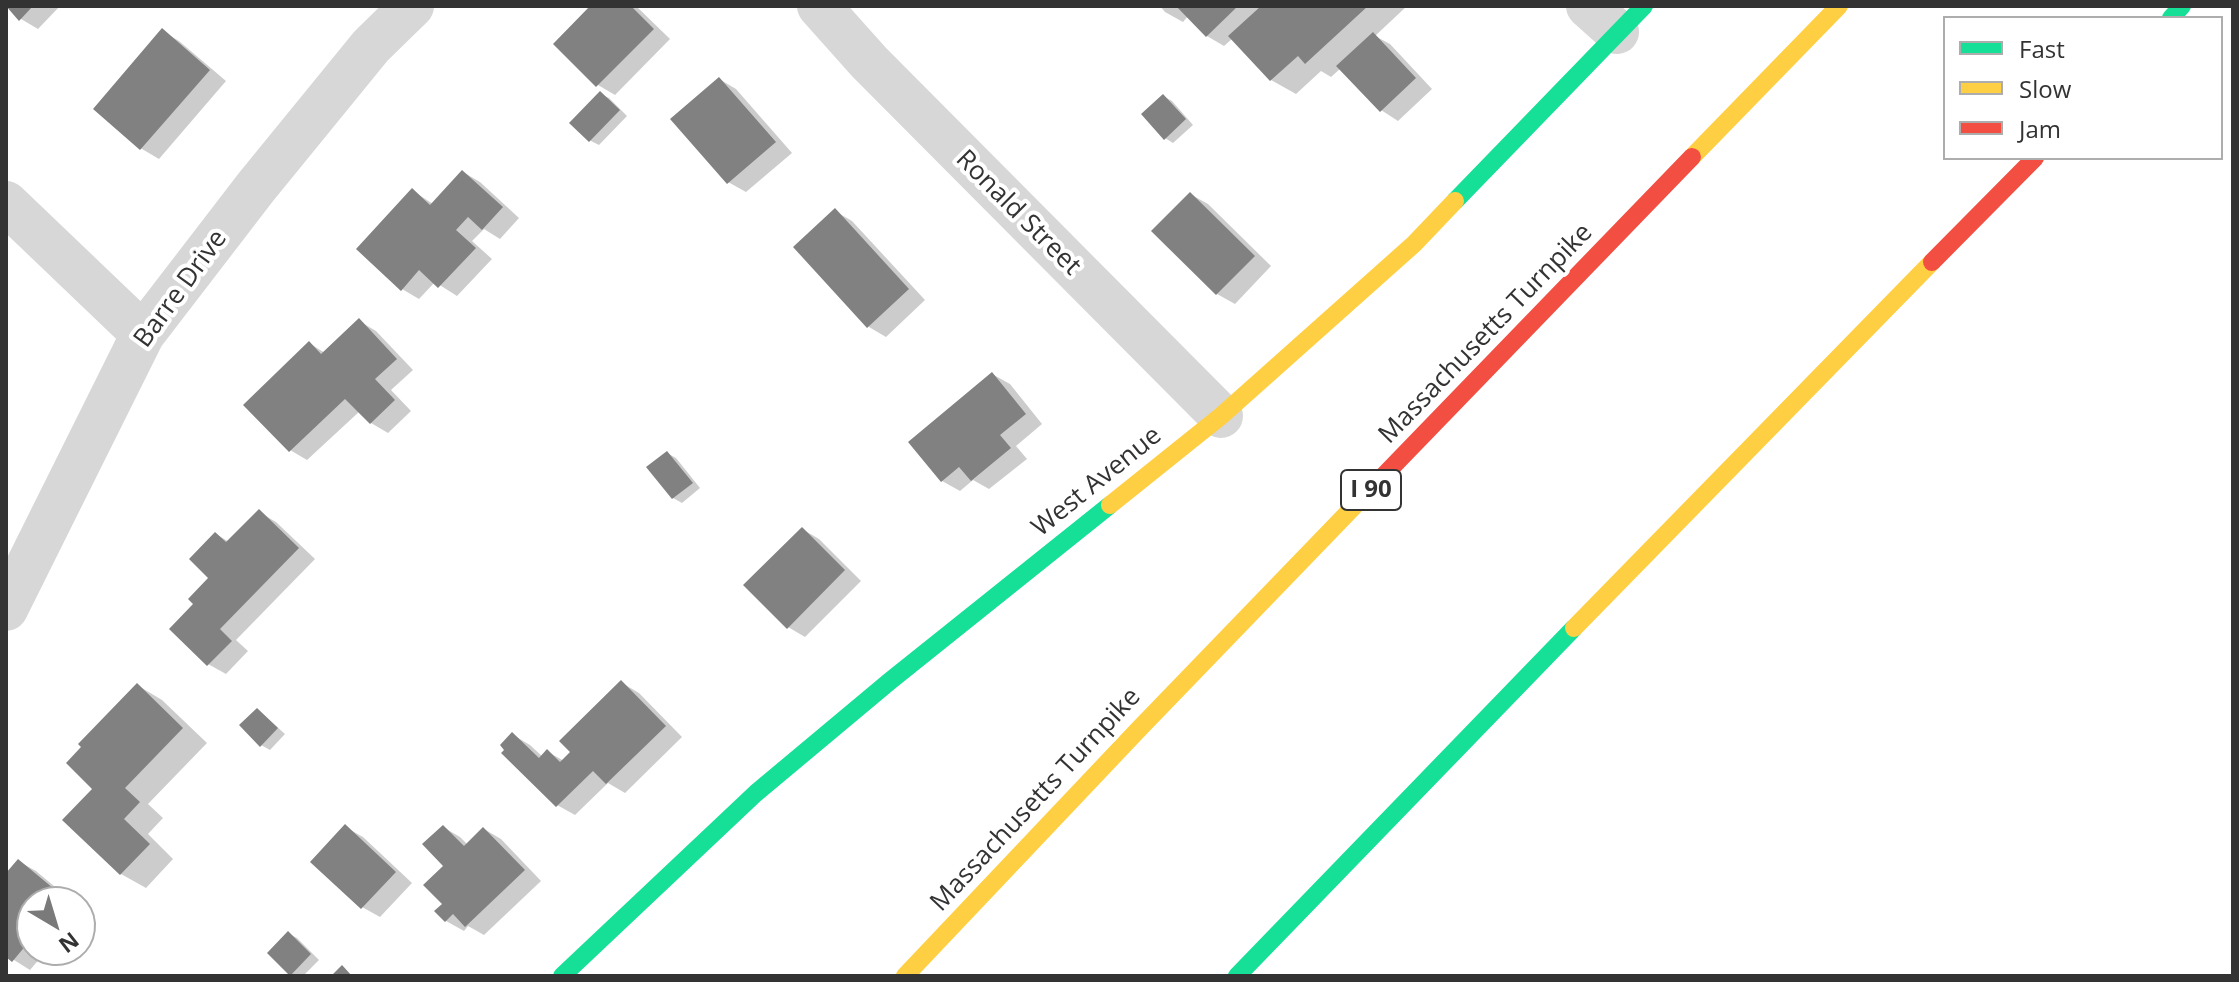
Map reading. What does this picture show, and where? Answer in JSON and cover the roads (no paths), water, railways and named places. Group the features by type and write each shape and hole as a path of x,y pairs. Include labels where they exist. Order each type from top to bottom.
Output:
{"main road":[{"name":"Massachusetts Turnpike","path":"905,976 1149,719 1839,6"},
{"name":"West Avenue","path":"562,976 756,793 890,681 1221,416 1414,244 1617,15"},
{"path":"1237,976 2033,160"}],"street":[{"name":"Barre Drive","path":"6,609 143,334 256,187 371,46 412,6"},
{"name":"Ronald Street","path":"819,6 869,62 1221,416"},
{"path":"6,203 143,334"}]}
